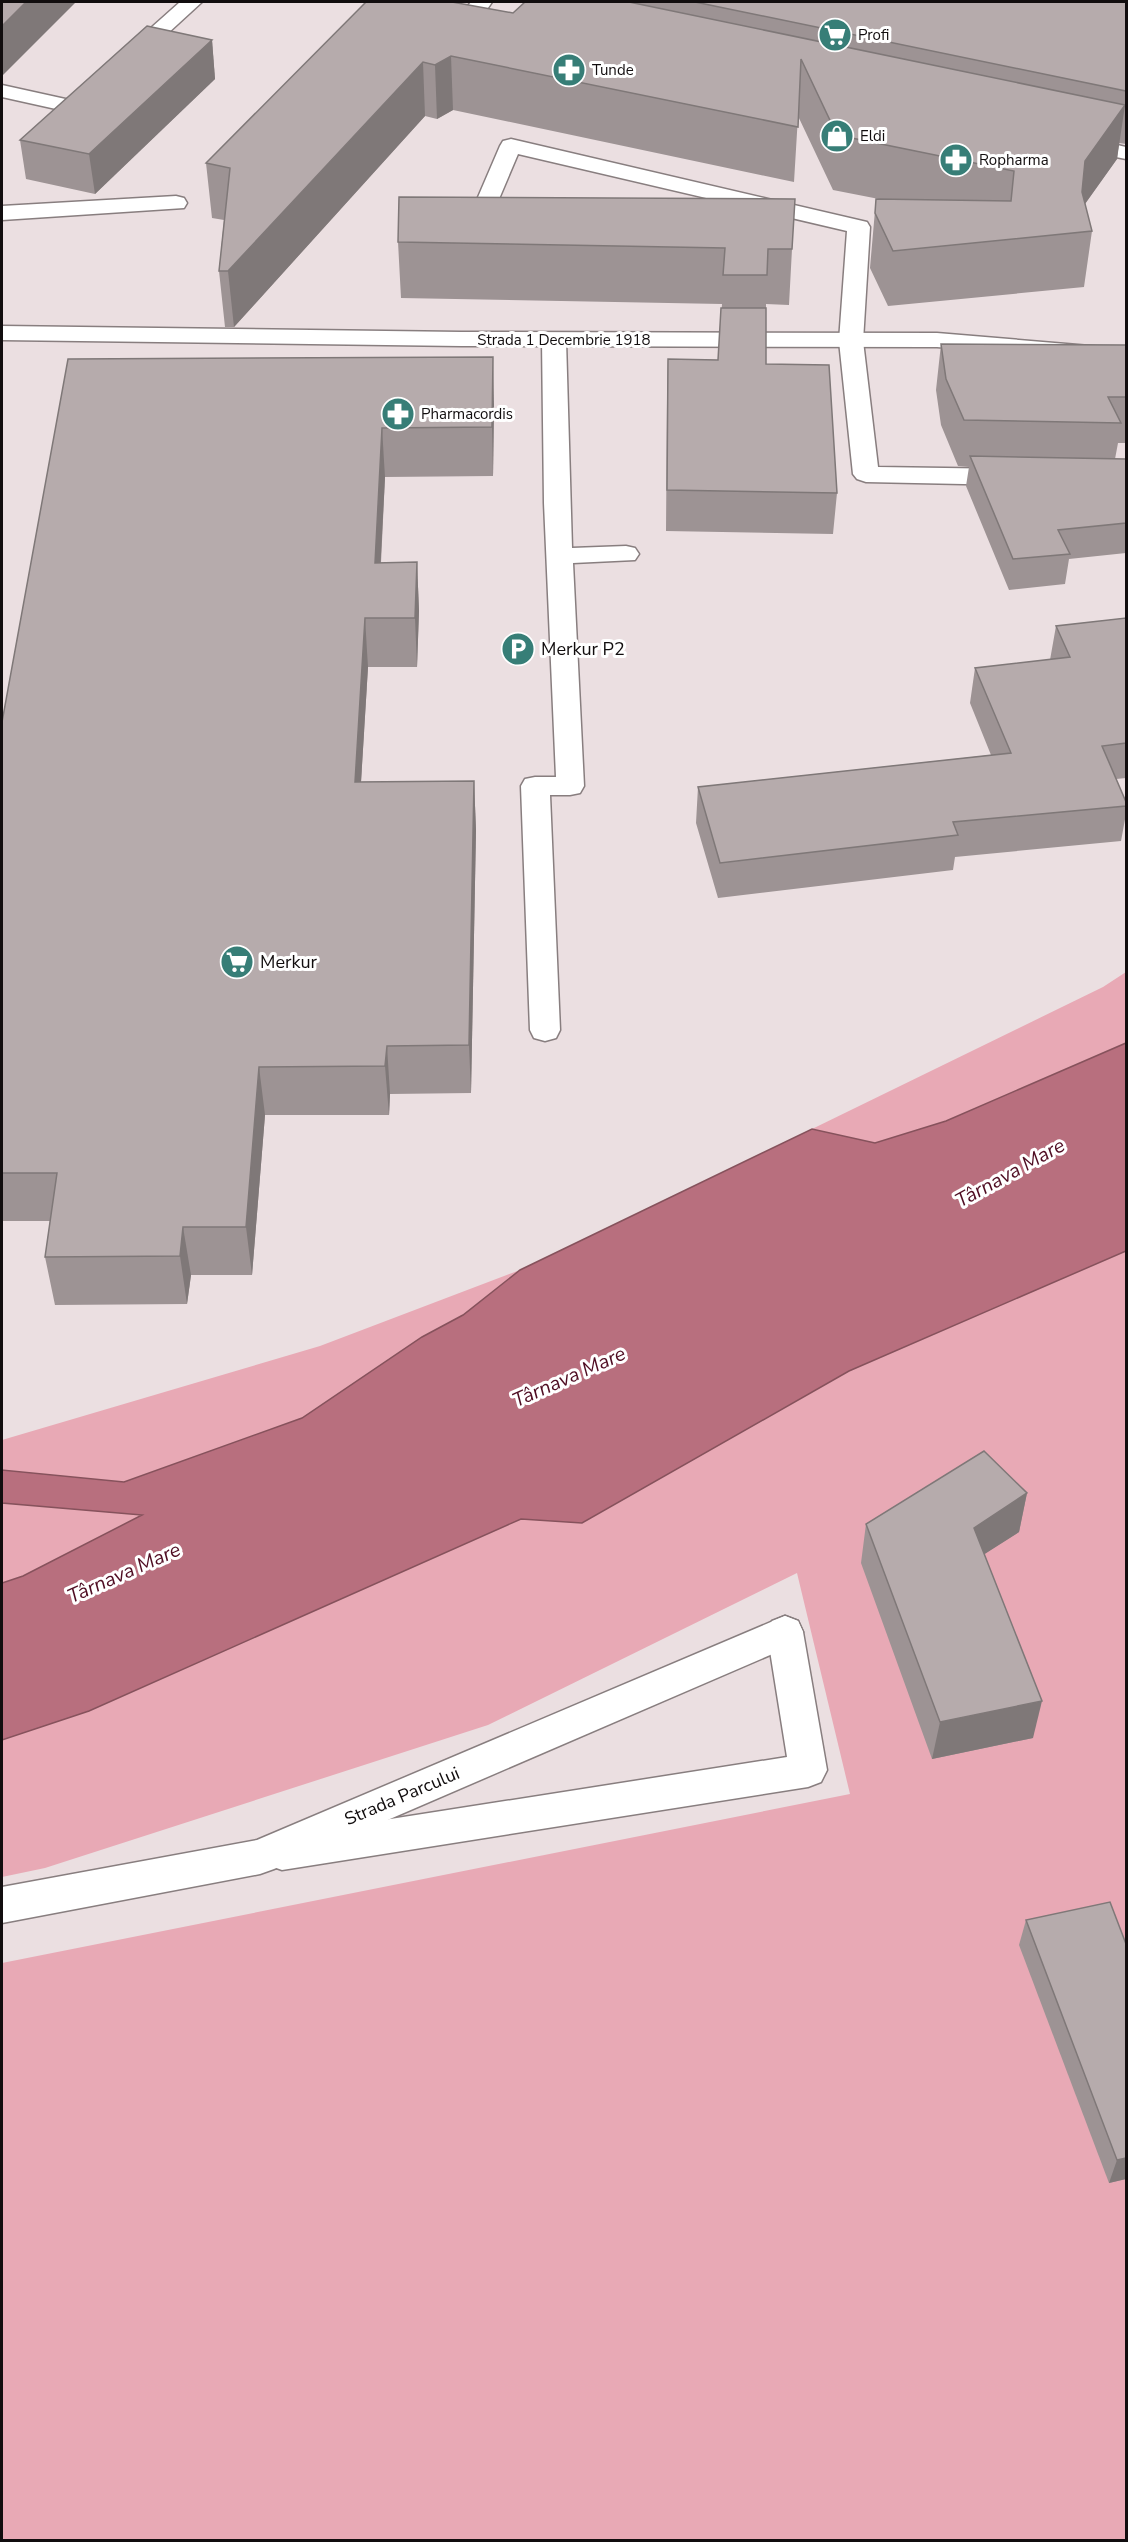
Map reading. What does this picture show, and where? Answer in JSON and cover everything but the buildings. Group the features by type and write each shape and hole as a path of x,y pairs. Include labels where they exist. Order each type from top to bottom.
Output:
{"main road":[{"path":"2,91 74,107 192,2"},
{"path":"1048,137 1126,153"},
{"path":"470,241 511,146 859,227 851,341 866,474 1032,478"},
{"path":"2,213 176,203"},
{"name":"Strada 1 Decembrie 1918","path":"2,333 554,340 937,340 1126,356"},
{"path":"545,1030 535,786 570,786 559,556 554,340"},
{"path":"559,556 626,554"},
{"name":"Strada Parcului","path":"2,1905 260,1857 808,1770 785,1632 260,1857"}],"shaded area":[{"path":"1126,972 1126,1043 946,1121 875,1143 812,1129 1103,987"},
{"path":"1126,1251 1126,2540 2,2540 2,1963 850,1794 797,1573 488,1725 45,1868 2,1877 2,1740 89,1711 521,1519 582,1523 849,1371"},
{"path":"520,1270 463,1315 422,1337 302,1418 124,1482 2,1470 2,1440 320,1346"},
{"path":"2,1503 143,1515 23,1576 2,1583"}],"water":[{"name":"Târnava Mare","path":"1126,1043 1126,1251 849,1371 582,1523 521,1519 89,1711 2,1740 2,1583 23,1576 142,1515 2,1503 2,1470 124,1482 302,1418 422,1337 463,1315 520,1270 812,1129 875,1143 946,1121"}],"place":[{"name":"Profi","path":"835,35"},
{"name":"Tunde","path":"569,70"},
{"name":"Eldi","path":"837,136"},
{"name":"Ropharma","path":"956,160"},
{"name":"Pharmacordis","path":"398,414"},
{"name":"Merkur P2","path":"518,649"},
{"name":"Merkur","path":"237,962"}]}
